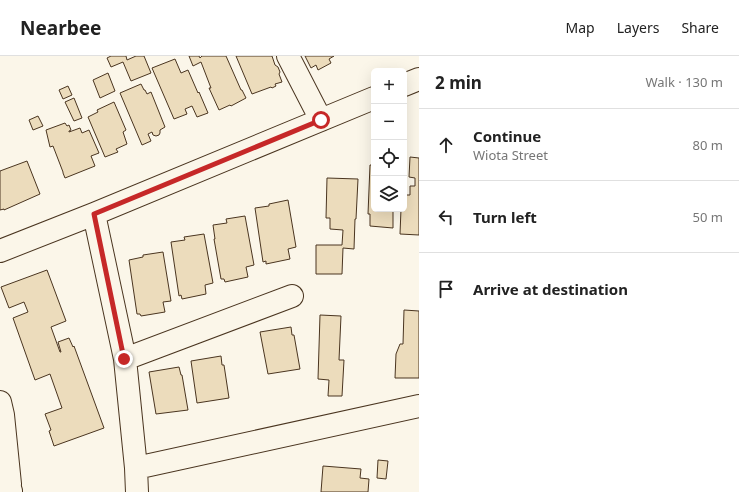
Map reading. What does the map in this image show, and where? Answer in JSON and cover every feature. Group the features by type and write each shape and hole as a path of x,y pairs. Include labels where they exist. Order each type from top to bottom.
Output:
{"main road":[{"path":"288,56 321,120"},
{"path":"407,84 419,79"},
{"path":"0,251 94,214 371,99"},
{"path":"94,214 124,359 136,468 137,492"},
{"path":"124,359 292,296"},
{"path":"0,402 3,415 11,491"},
{"path":"136,468 419,406"},
{"path":"0,463 11,491"}],"building":[{"path":"111,56 126,56 127,60 136,56 144,56 151,73 131,81 123,62 111,67 107,58"},
{"path":"189,56 199,56 200,58 202,56 226,56 246,98 231,106 230,105 219,110 209,88 211,88 201,62 193,66"},
{"path":"236,56 272,56 275,65 278,67 280,72 279,74 282,82 275,84 276,86 272,88 271,87 252,94"},
{"path":"305,56 334,56 329,59 331,63 318,70 316,65 311,68"},
{"path":"175,59 181,73 188,70 208,113 197,117 192,106 185,109 187,114 174,119 152,68"},
{"path":"108,73 115,91 100,98 93,80"},
{"path":"141,84 147,94 151,92 165,127 160,130 159,135 153,135 152,132 148,134 151,141 142,145 120,93"},
{"path":"68,86 72,95 63,99 59,90"},
{"path":"74,98 82,118 74,121 65,102"},
{"path":"114,102 126,130 123,132 127,144 116,149 118,152 105,157 88,117 98,112 97,110"},
{"path":"38,116 43,126 33,130 29,120"},
{"path":"65,123 67,126 69,125 71,130 69,132 80,128 82,133 89,130 99,153 91,156 95,166 65,178 53,146 50,147 46,130"},
{"path":"410,157 419,158 419,235 400,234 401,212 407,212 407,195 410,195 410,186 415,186 415,178 409,177"},
{"path":"27,161 40,194 4,210 0,210 0,171"},
{"path":"371,165 371,212 393,212 393,228 370,226 370,214 368,214"},
{"path":"327,178 358,179 354,249 343,248 342,274 316,274 316,245 342,245 343,230 330,229 330,218 326,218"},
{"path":"288,200 296,247 288,249 290,259 266,264 266,261 263,262 255,208 269,206 269,204"},
{"path":"245,216 254,265 246,267 248,277 225,282 224,279 221,279 213,225 227,223 226,219"},
{"path":"204,234 213,283 205,285 206,294 182,299 181,295 179,296 171,242 185,240 184,237"},
{"path":"163,252 171,301 163,302 165,312 141,316 140,314 137,314 129,260 143,257 143,255"},
{"path":"47,270 66,321 51,327 60,352 58,342 69,338 73,347 74,346 104,428 54,446 49,431 51,430 45,414 62,408 50,374 35,380 13,318 28,312 24,302 9,308 1,287"},
{"path":"404,310 419,311 419,378 395,378 396,354 400,344 403,344"},
{"path":"320,315 341,316 339,360 344,360 342,396 328,396 329,380 318,379"},
{"path":"291,327 292,335 294,335 300,369 268,374 260,332"},
{"path":"221,356 222,365 224,365 229,398 197,403 191,361"},
{"path":"179,367 182,375 188,410 156,414 149,372"},
{"path":"378,460 388,461 386,479 377,478"},
{"path":"323,466 361,469 360,478 369,479 368,492 321,492"}],"route":[{"path":"124,359 94,214 321,120"}]}
